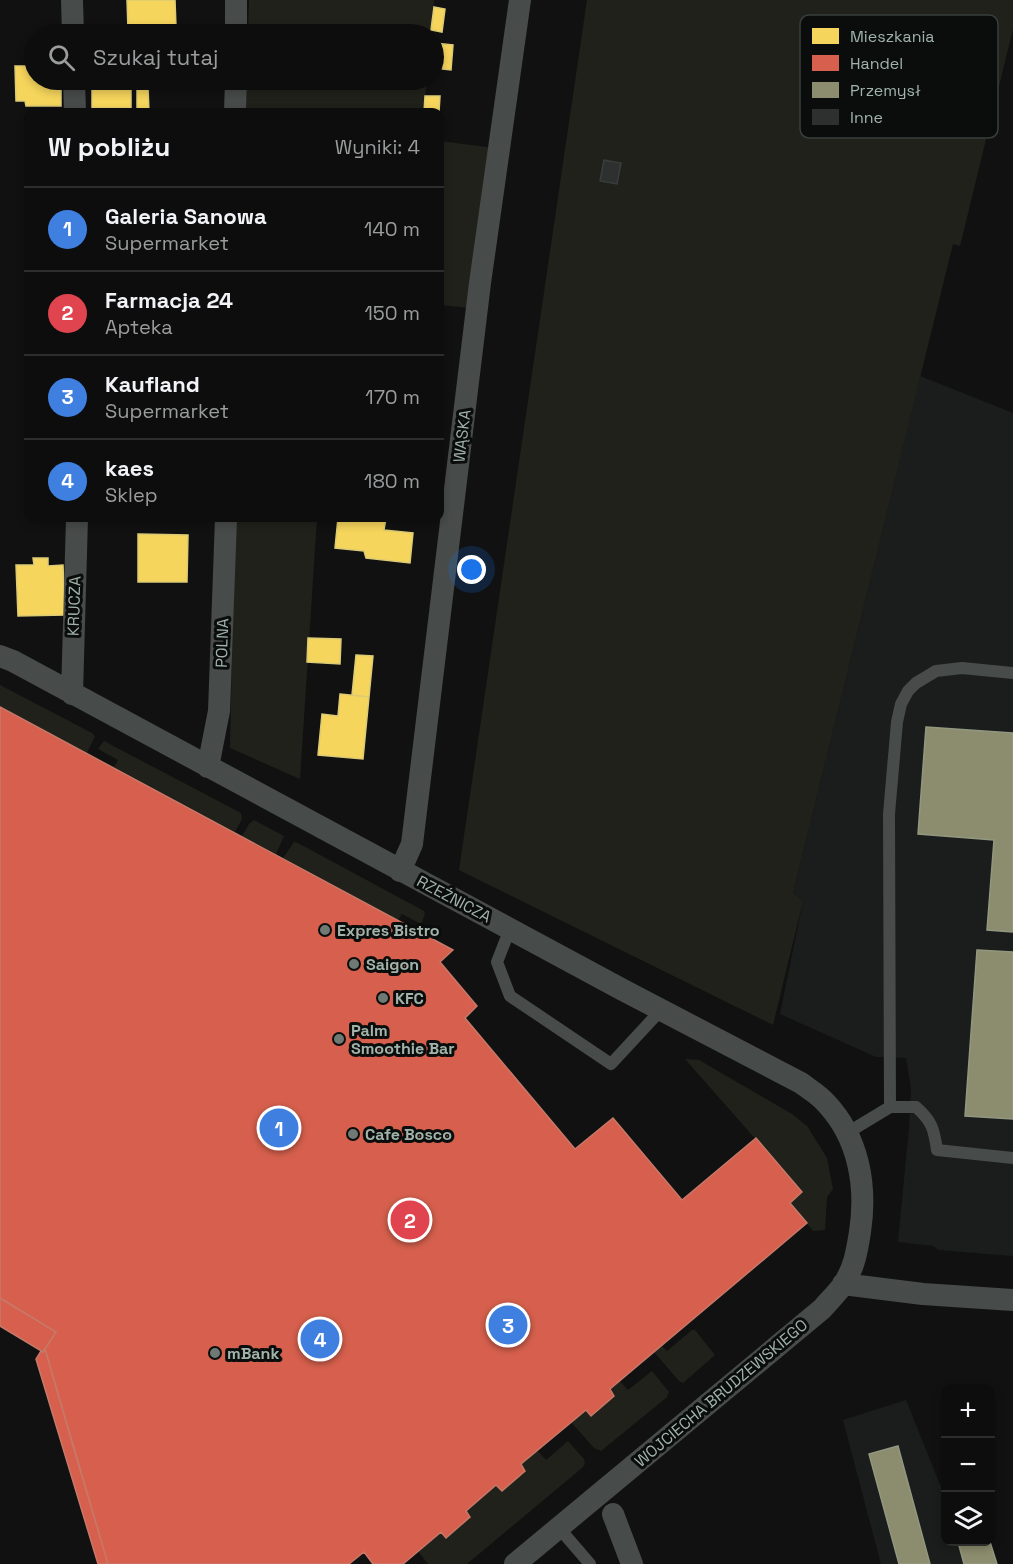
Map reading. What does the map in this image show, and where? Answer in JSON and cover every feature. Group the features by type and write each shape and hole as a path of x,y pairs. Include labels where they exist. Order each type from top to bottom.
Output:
{"street":[{"path":"72,0 73,24"},
{"path":"236,0 236,24"},
{"name":"WĄSKA","path":"400,871 412,844 480,283 520,0"},
{"path":"74,90 75,108"},
{"path":"235,108 236,90"},
{"name":"KRUCZA","path":"72,694 77,522"},
{"name":"POLNA","path":"208,766 219,711 226,522"},
{"name":"RZEŹNICZA","path":"0,656 801,1083 825,1101 837,1116 856,1154 862,1184"},
{"name":"WOJCIECHA BRUDZEWSKIEGO","path":"515,1564 822,1309 843,1284 856,1257 862,1216 862,1184"},
{"path":"843,1284 923,1294 1013,1300"},
{"path":"613,1514 632,1564"}],"lane":[{"path":"890,1107 889,814 897,722 901,704 908,691 916,683 936,671 962,668 1013,673"},
{"path":"510,929 497,962 510,996 611,1064 661,1010"},
{"path":"847,1133 890,1107 915,1107 928,1118 934,1131 937,1150 1013,1158"},
{"path":"559,1528 590,1564"}],"shaded area":[{"path":"249,0 434,0 432,24 248,24"},
{"path":"587,0 1013,0 1013,29 998,90 998,15 800,15 800,138 986,138 960,246 953,244 793,893 803,901 773,1025 459,870"},
{"path":"247,90 426,90 424,108 246,108"},
{"path":"444,142 494,148 470,308 444,305"},
{"path":"920,376 1013,413 1013,1256 938,1250 934,1246 898,1242 911,1089 906,1058 876,1057 780,1014 803,901 793,893"},
{"path":"235,522 317,522 300,779 230,748"},
{"path":"0,685 92,733 95,736 87,753 0,707"},
{"path":"104,741 241,813 242,819 235,832 114,767 118,760 98,749"},
{"path":"254,820 284,836 276,854 242,836"},
{"path":"294,842 424,911 421,924 402,914 398,920 283,858"},
{"path":"685,1059 699,1060 792,1114 807,1126 827,1158 833,1189 827,1197 825,1230 813,1231 790,1203 802,1192"},
{"path":"692,1330 695,1330 715,1355 683,1383 654,1352 662,1346 667,1351"},
{"path":"652,1371 669,1392 666,1398 601,1451 594,1448 571,1422 586,1410 592,1415 614,1396 610,1389 620,1381 628,1390"},
{"path":"906,1400 941,1485 941,1546 992,1546 997,1564 881,1564 843,1420"},
{"path":"568,1441 584,1459 585,1464 582,1468 467,1564 428,1564 418,1551 441,1532 447,1537 470,1518 466,1511 496,1485 502,1491 525,1471 521,1464 537,1450 546,1460"}],"building: Mieszkania":[{"path":"127,0 175,0 176,24 128,24"},
{"path":"434,7 445,9 443,24 432,24"},
{"path":"444,44 453,45 451,70 444,69"},
{"path":"15,66 24,66 24,90 61,90 61,106 26,106 25,101 16,101"},
{"path":"92,90 131,90 131,108 92,108"},
{"path":"137,90 148,90 149,108 137,108"},
{"path":"425,96 440,96 439,108 424,108"},
{"path":"338,522 385,522 384,530 413,533 410,563 366,558 364,551 335,548"},
{"path":"138,534 188,535 187,582 138,582"},
{"path":"33,558 48,558 48,566 63,565 65,615 18,616 16,565 34,565"},
{"path":"308,638 341,639 340,664 307,662"},
{"path":"356,655 373,656 369,697 352,695"},
{"path":"340,694 369,697 363,759 318,755 322,714 338,716"}],"building: Handel":[{"path":"0,707 453,950 440,962 477,1006 465,1018 575,1149 613,1118 682,1200 756,1138 802,1192 790,1203 807,1223 610,1389 614,1396 591,1416 586,1410 521,1464 525,1471 502,1491 496,1485 466,1511 470,1517 446,1538 441,1532 403,1564 373,1564 364,1552 349,1564 108,1564 45,1349 56,1332 0,1298"},
{"path":"0,1298 56,1332 43,1352 0,1326"},
{"path":"45,1349 108,1564 98,1564 36,1359"}],"building: Przemysł":[{"path":"926,727 1013,733 1013,932 987,930 994,840 918,834"},
{"path":"977,950 1013,952 1013,1119 965,1116"},
{"path":"898,1446 930,1564 899,1564 869,1454"},
{"path":"959,1546 991,1546 997,1564 964,1564"}],"building: Inne":[{"path":"604,160 621,163 617,184 600,181"}],"place":[{"name":"Expres Bistro","path":"325,930"},
{"name":"Saigon","path":"354,964"},
{"name":"KFC","path":"383,998"},
{"name":"Palm Smoothie Bar","path":"339,1039"},
{"name":"Galeria Sanowa","path":"279,1128"},
{"name":"Cafe Bosco","path":"353,1134"},
{"name":"Farmacja 24","path":"410,1220"},
{"name":"Kaufland","path":"508,1325"},
{"name":"kaes","path":"320,1339"},
{"name":"mBank","path":"215,1353"}]}
